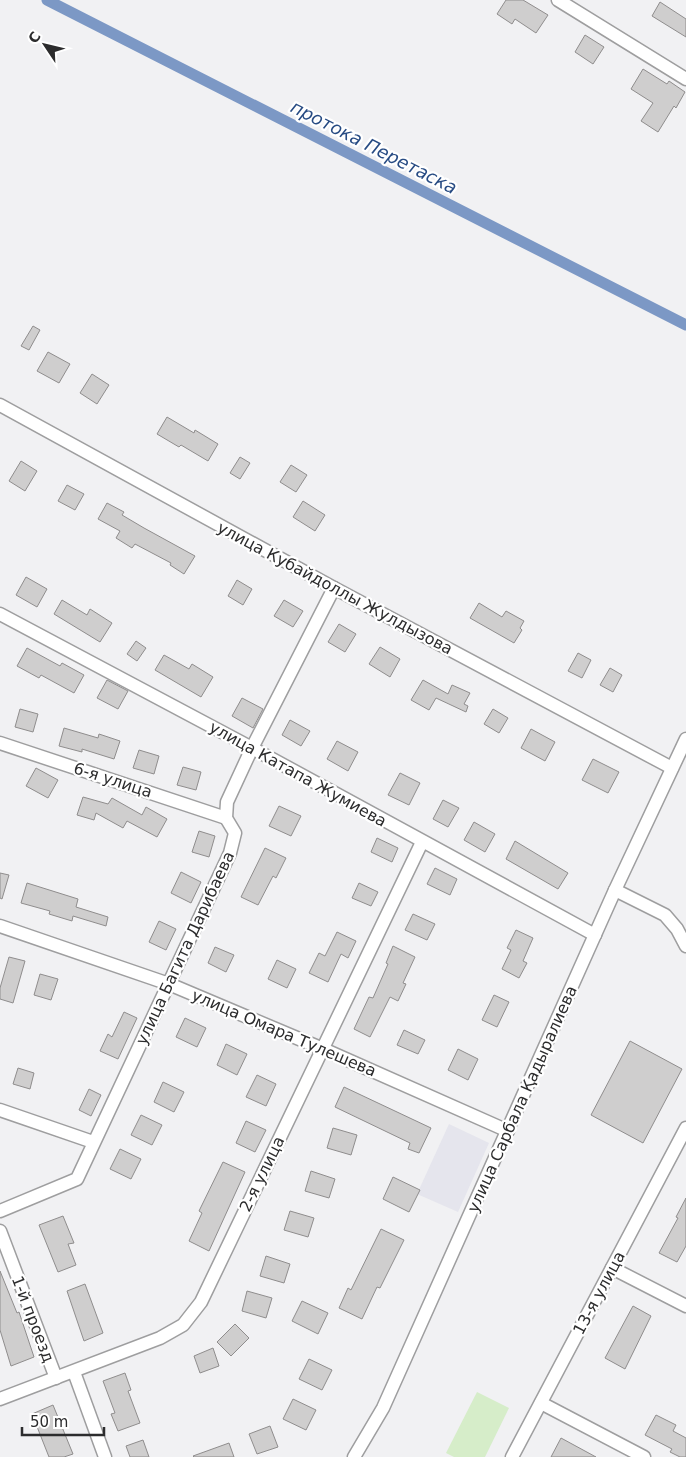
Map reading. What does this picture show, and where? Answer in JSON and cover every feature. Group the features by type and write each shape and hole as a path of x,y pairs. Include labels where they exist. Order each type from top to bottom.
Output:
{"street":[{"path":"558,0 686,79"},
{"name":"улица Кубайдоллы Жулдызова","path":"0,405 334,588 672,768"},
{"name":"улица Багита Дарибаева","path":"0,1211 76,1179 230,854 235,833 226,818 227,802 252,748 334,588"},
{"name":"улица Катапа Жумиева","path":"0,614 252,748 595,935"},
{"name":"улица Сарбала Қадыралиева","path":"354,1457 382,1408 615,890 686,739"},
{"name":"6-я улица","path":"0,742 226,818"},
{"name":"2-я улица","path":"0,1399 160,1338 182,1325 201,1302 422,842"},
{"path":"615,890 665,915 677,929 686,946"},
{"name":"улица Омара Тулешева","path":"0,926 169,984 323,1049 508,1131"},
{"path":"0,1110 94,1142"},
{"name":"13-я улица","path":"512,1457 686,1129"},
{"name":"1-й проезд","path":"0,1231 56,1378"},
{"path":"612,1268 686,1306"},
{"name":"1-й проезд","path":"74,1372 105,1457"},
{"path":"541,1403 644,1457"}],"shaded area":[{"path":"449,1124 489,1143 458,1212 417,1194"}],"green space":[{"path":"477,1392 509,1408 485,1457 454,1457 446,1453"}],"building":[{"path":"506,0 523,0 548,15 536,33 515,19 512,24 497,14"},
{"path":"660,2 686,19 686,37 652,16"},
{"path":"585,35 604,47 593,64 575,52"},
{"path":"643,69 667,84 669,81 685,92 658,132 641,121 653,103 631,89"},
{"path":"33,326 40,330 29,350 21,346"},
{"path":"48,352 70,364 59,383 37,371"},
{"path":"92,374 109,385 97,404 80,393"},
{"path":"167,417 194,433 195,430 218,444 208,461 181,445 179,447 157,434"},
{"path":"240,457 250,463 240,479 230,473"},
{"path":"21,461 37,471 25,491 9,481"},
{"path":"291,465 307,475 296,492 280,482"},
{"path":"67,485 84,494 75,510 58,501"},
{"path":"303,501 325,515 315,531 293,517"},
{"path":"107,503 124,512 122,515 195,556 184,574 170,565 171,563 135,544 132,548 116,538 120,531 98,519"},
{"path":"26,577 47,589 37,607 16,595"},
{"path":"237,580 252,589 243,605 228,596"},
{"path":"62,600 87,615 90,609 112,623 100,642 54,614"},
{"path":"284,600 303,611 293,627 274,616"},
{"path":"479,603 502,617 506,611 524,621 520,628 522,630 514,643 470,618"},
{"path":"339,624 356,634 345,652 328,642"},
{"path":"136,641 146,648 137,661 127,654"},
{"path":"380,647 400,659 390,677 369,664"},
{"path":"27,648 60,666 62,663 84,675 74,693 41,675 39,678 17,666"},
{"path":"578,653 591,660 582,678 568,671"},
{"path":"164,655 189,669 192,664 213,677 201,697 155,670"},
{"path":"610,668 622,675 613,692 600,685"},
{"path":"107,680 128,691 118,709 97,698"},
{"path":"423,680 448,694 452,685 470,693 464,704 468,706 466,712 436,698 429,710 411,700"},
{"path":"242,698 263,709 253,728 232,716"},
{"path":"20,709 38,714 33,732 15,727"},
{"path":"493,709 508,718 499,733 484,724"},
{"path":"290,720 310,731 301,746 282,735"},
{"path":"64,728 98,738 99,734 120,741 114,759 82,749 82,752 59,746"},
{"path":"531,729 555,742 545,761 521,748"},
{"path":"337,741 358,752 348,771 327,759"},
{"path":"139,750 159,756 154,774 133,768"},
{"path":"593,759 619,772 608,793 582,780"},
{"path":"183,767 201,772 196,790 177,785"},
{"path":"36,768 58,780 48,798 26,786"},
{"path":"400,773 420,783 409,805 388,795"},
{"path":"83,797 108,804 112,798 142,815 146,807 167,819 157,837 127,821 123,828 96,813 94,820 77,815"},
{"path":"443,800 459,808 448,827 433,819"},
{"path":"279,806 301,816 291,836 269,826"},
{"path":"474,822 495,834 485,852 464,840"},
{"path":"199,831 215,836 209,857 192,852"},
{"path":"377,838 398,848 392,862 371,852"},
{"path":"515,841 568,873 558,889 506,859"},
{"path":"265,848 286,858 276,878 273,876 258,905 241,897"},
{"path":"435,868 457,879 450,895 427,884"},
{"path":"181,872 201,882 191,903 171,893"},
{"path":"0,873 9,875 2,899 0,898"},
{"path":"27,883 78,899 76,907 108,917 106,926 73,916 72,921 49,914 50,911 21,903"},
{"path":"359,883 378,892 371,906 352,898"},
{"path":"413,914 435,924 427,940 405,930"},
{"path":"159,921 176,929 166,950 149,942"},
{"path":"516,930 533,938 523,961 527,963 519,978 502,969 511,950 507,948"},
{"path":"337,932 356,941 348,958 341,954 328,982 309,973 319,953 325,956"},
{"path":"393,946 415,957 403,983 406,984 398,1001 390,997 370,1037 354,1029 369,997 373,998 388,964 386,963"},
{"path":"215,947 234,955 226,972 208,963"},
{"path":"9,957 25,961 13,1003 0,999 0,988"},
{"path":"277,960 296,969 287,988 268,979"},
{"path":"40,974 58,979 51,1000 34,995"},
{"path":"494,995 509,1002 497,1027 482,1020"},
{"path":"124,1012 137,1018 118,1059 100,1051 108,1034 112,1037"},
{"path":"185,1018 206,1028 197,1047 176,1037"},
{"path":"404,1030 425,1040 418,1054 397,1045"},
{"path":"630,1041 682,1069 643,1143 591,1115"},
{"path":"226,1044 247,1054 237,1075 217,1065"},
{"path":"458,1049 478,1059 468,1080 448,1070"},
{"path":"18,1068 34,1073 30,1089 13,1084"},
{"path":"257,1075 276,1084 266,1106 246,1097"},
{"path":"163,1082 184,1092 174,1112 154,1102"},
{"path":"344,1087 431,1128 419,1153 408,1149 410,1143 335,1107"},
{"path":"89,1089 101,1095 91,1116 79,1110"},
{"path":"141,1115 162,1125 152,1145 131,1135"},
{"path":"246,1121 266,1130 255,1152 236,1143"},
{"path":"333,1128 357,1135 351,1155 327,1148"},
{"path":"120,1149 141,1159 131,1179 110,1169"},
{"path":"223,1162 245,1172 209,1251 189,1241 202,1213 199,1211"},
{"path":"311,1171 335,1179 329,1198 305,1191"},
{"path":"393,1177 420,1190 409,1212 383,1199"},
{"path":"686,1198 686,1246 677,1262 659,1253 678,1218 676,1217"},
{"path":"290,1211 314,1218 308,1237 284,1230"},
{"path":"63,1216 74,1243 68,1244 76,1265 58,1272 39,1225"},
{"path":"381,1229 404,1240 380,1288 377,1287 362,1319 339,1308 348,1288 351,1290"},
{"path":"266,1256 290,1264 284,1283 260,1276"},
{"path":"0,1271 17,1313 19,1312 34,1357 11,1366 0,1330"},
{"path":"85,1284 103,1333 84,1341 67,1291"},
{"path":"247,1291 272,1298 266,1318 242,1311"},
{"path":"302,1301 328,1313 318,1334 292,1321"},
{"path":"633,1306 651,1316 625,1369 605,1358"},
{"path":"235,1324 249,1338 231,1356 217,1342"},
{"path":"213,1348 219,1366 200,1373 194,1356"},
{"path":"309,1359 332,1370 322,1390 299,1379"},
{"path":"125,1373 131,1390 128,1391 140,1423 118,1431 111,1414 115,1413 103,1381"},
{"path":"293,1399 316,1410 306,1430 283,1419"},
{"path":"53,1405 73,1454 64,1457 49,1457 32,1414"},
{"path":"656,1415 676,1425 673,1431 686,1438 686,1457 680,1457 670,1452 672,1449 645,1435"},
{"path":"270,1426 278,1447 257,1454 249,1434"},
{"path":"561,1438 596,1457 551,1457"},
{"path":"143,1440 149,1457 130,1457 126,1446"},
{"path":"229,1443 234,1457 193,1456"}],"waterway":[{"name":"протока Перетаска","path":"47,0 686,325"}]}
